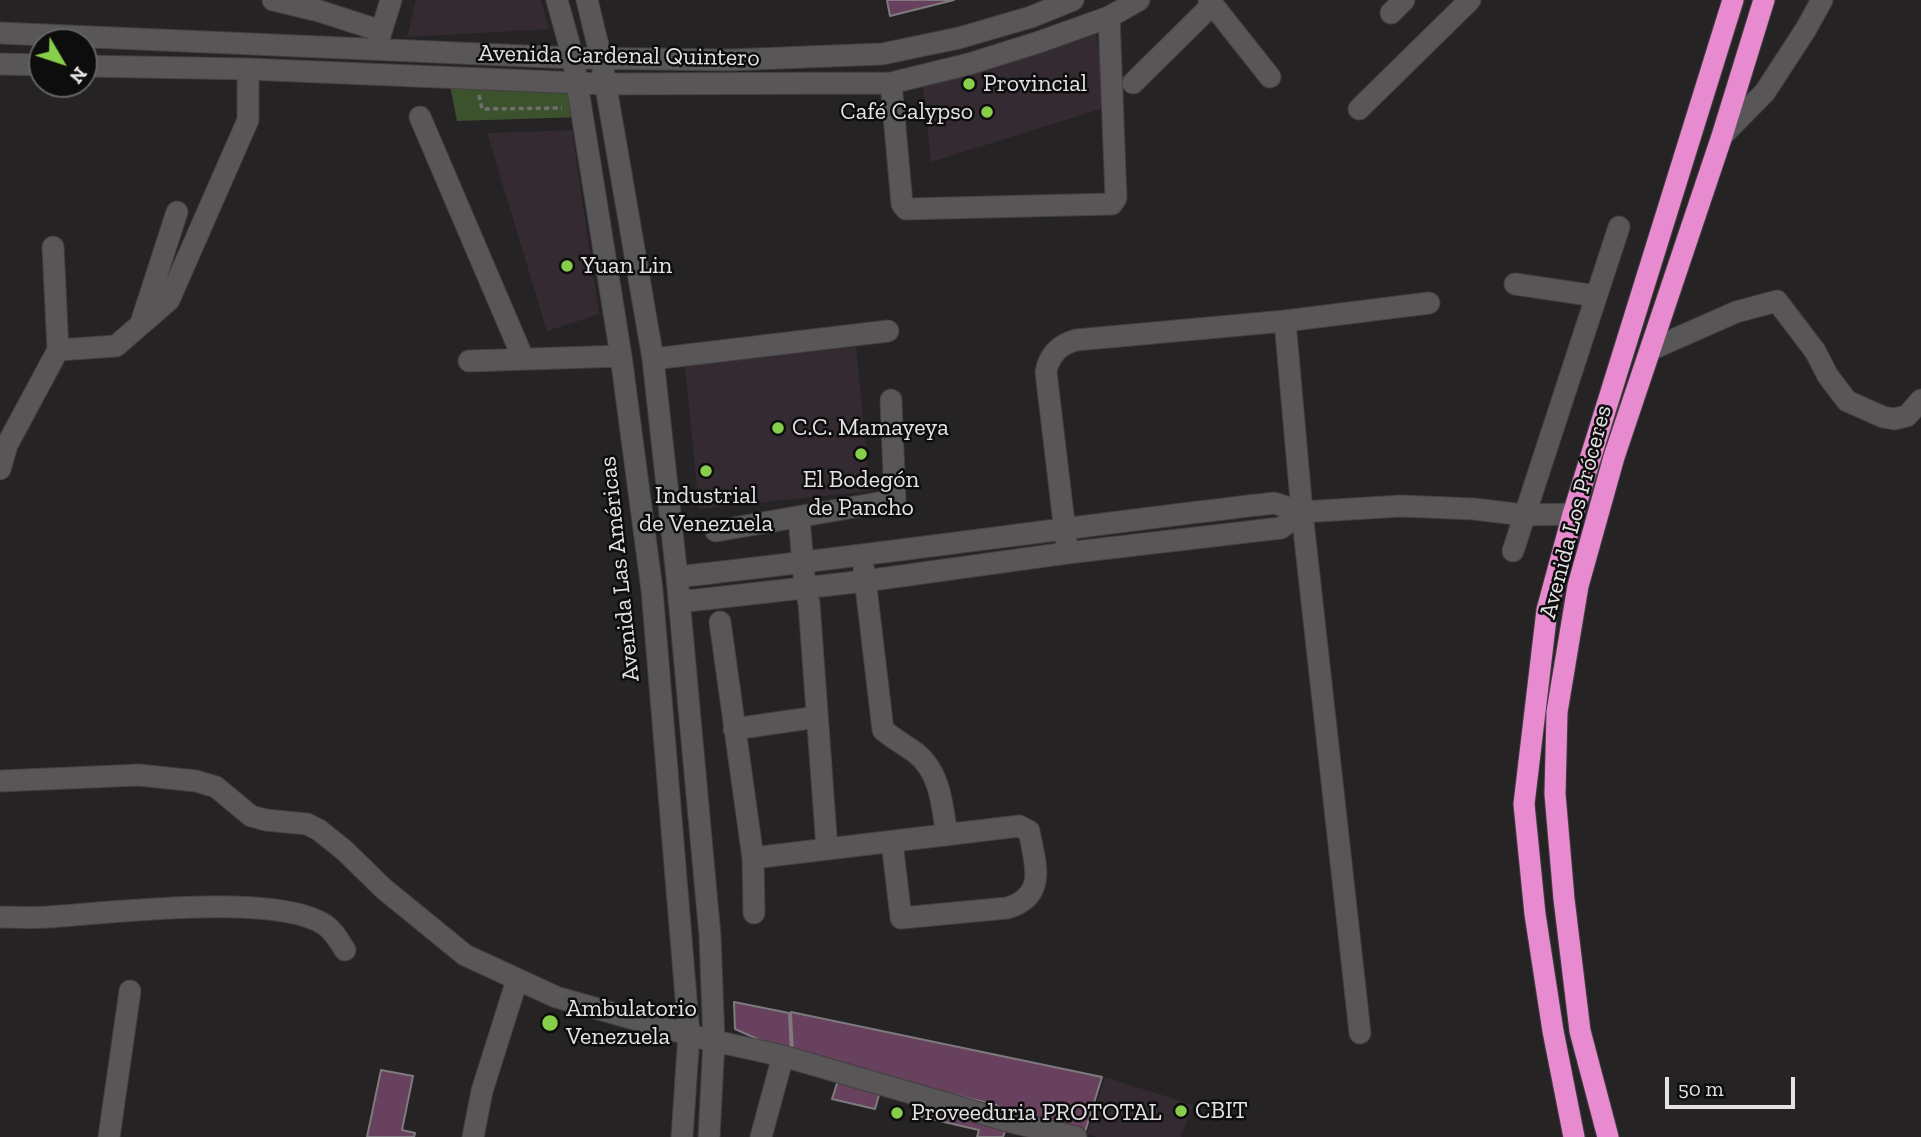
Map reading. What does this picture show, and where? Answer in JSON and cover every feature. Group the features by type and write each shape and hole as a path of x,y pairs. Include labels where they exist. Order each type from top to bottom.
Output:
{"highway":[{"name":"Avenida Los Próceres","path":"1574,1137 1553,1031 1535,914 1524,804 1547,610 1573,514 1733,0"},
{"name":"Avenida Los Próceres","path":"1608,1137 1578,1018 1555,794 1557,712 1578,586 1614,457 1764,0"}],"street":[{"path":"273,0 318,11 383,20"},
{"name":"Avenida Las Américas","path":"557,0 573,58 621,356 652,590 689,1034 682,1137"},
{"path":"587,0 601,58 653,359 677,577 710,936 715,1041 709,1137"},
{"name":"Avenida Cardenal Quintero","path":"0,33 179,39 383,20 573,58 730,60 882,54 959,38 1031,17 1073,0"},
{"name":"Avenida Cardenal Quintero","path":"98,66 248,69 604,84 891,83 969,64 1039,42 1109,17 1139,0"},
{"path":"1359,109 1470,0"},
{"path":"1721,136 1765,92 1822,0"},
{"path":"1133,83 1210,3 1270,77"},
{"path":"891,83 901,204 906,209 1112,204 1116,198 1109,17"},
{"path":"0,64 28,65"},
{"path":"58,350 116,346 169,300 248,120 248,69"},
{"path":"420,117 523,358"},
{"path":"141,325 177,212"},
{"path":"1513,551 1619,228"},
{"path":"0,469 7,445 58,350 53,247"},
{"path":"1515,284 1596,296"},
{"path":"1650,349 1737,312 1777,301 1815,351 1828,376 1847,401 1894,419 1907,416 1921,400"},
{"path":"1067,553 1046,372 1048,363 1059,347 1076,340 1285,321 1429,303"},
{"path":"1285,321 1301,512 1360,1033"},
{"path":"653,359 888,331"},
{"path":"469,361 621,356"},
{"path":"716,531 895,500 891,400"},
{"path":"677,577 1274,503 1301,512 1401,506 1474,509 1524,515 1573,514"},
{"path":"679,602 1281,528 1301,512"},
{"path":"799,518 802,563 809,603 827,849"},
{"path":"862,555 879,711 884,730 917,754 928,766 939,786 947,835"},
{"path":"720,622 753,858 754,913"},
{"path":"734,729 817,717"},
{"path":"0,780 139,775 196,781 216,787 251,816 307,824 319,830 344,849 384,889 465,955 556,998 715,1041 783,1056 1008,1129 1076,1137"},
{"path":"753,858 1019,826 1029,831 1037,877 1030,896 1020,905 901,918 892,842"},
{"path":"0,917 219,907 272,910 298,914 323,924 345,950"},
{"path":"473,1137 482,1091 517,980"},
{"path":"109,1137 130,991"},
{"path":"761,1137 783,1056"}],"path":[{"path":"475,79 482,109 581,108"}],"shaded area":[{"path":"416,0 541,0 549,29 407,37"},
{"path":"1094,21 1107,107 931,162 922,78"},
{"path":"572,130 599,314 547,331 487,133"},
{"name":"C.C. Mamayeya","path":"856,347 870,491 699,509 685,366"},
{"path":"1105,1077 1193,1105 1181,1137 1097,1137 1087,1134"}],"green space":[{"path":"448,76 574,84 581,117 457,121"}],"building":[{"path":"887,0 954,0 890,16"},
{"path":"734,1002 789,1013 791,1054 735,1029"},
{"path":"791,1012 1102,1077 1084,1135 1013,1119 996,1105 793,1055"},
{"path":"381,1070 413,1076 402,1130 415,1133 414,1137 367,1137"},
{"path":"840,1074 882,1085 875,1109 832,1099"},
{"path":"925,1094 1008,1122 1003,1137 977,1137 979,1130 918,1116"},
{"name":"CBIT","path":"1179,1105 1186,1107 1182,1118 1175,1115"}],"place":[{"name":"Provincial","path":"969,84"},
{"name":"Café Calypso","path":"987,112"},
{"name":"Yuan Lin","path":"567,266"},
{"name":"C.C. Mamayeya","path":"778,428"},
{"name":"El Bodegón de Pancho","path":"861,454"},
{"name":"Industrial de Venezuela","path":"706,471"},
{"name":"Ambulatorio Venezuela","path":"550,1023"},
{"name":"CBIT","path":"1181,1111"},
{"name":"Proveeduria PROTOTAL","path":"897,1113"}]}
